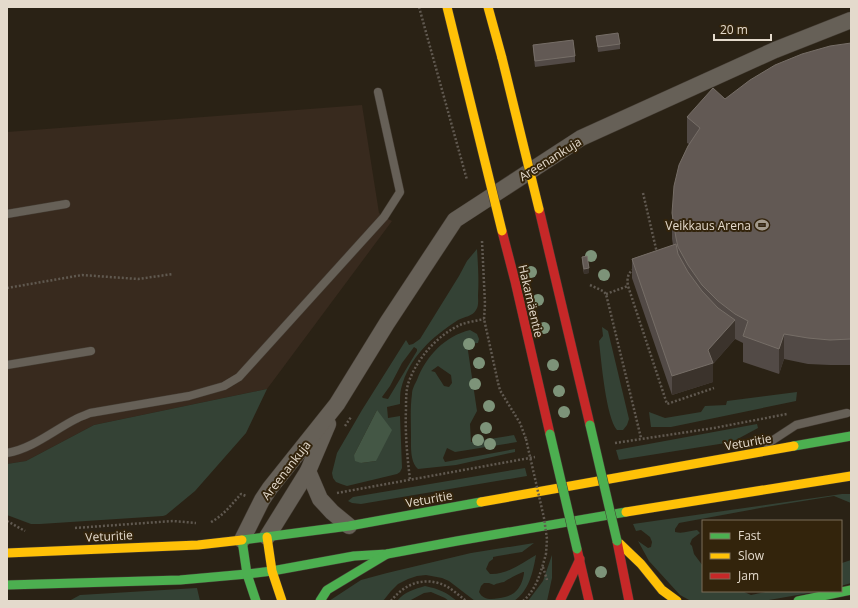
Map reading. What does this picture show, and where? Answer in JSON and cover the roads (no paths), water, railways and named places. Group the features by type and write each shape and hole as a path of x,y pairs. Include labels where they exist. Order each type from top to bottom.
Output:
{"main road":[{"name":"Hakamäentie","path":"447,7 515,281 589,601"},
{"path":"488,7 539,209 617,542 629,601"},
{"name":"Veturitie","path":"7,553 198,545 349,526 851,436"},
{"path":"7,585 180,580 272,571 354,556 387,554 458,540 851,476"},
{"path":"267,537 272,571 282,601"},
{"path":"242,540 247,574 256,601"},
{"path":"617,542 641,564 662,590 677,601"},
{"path":"320,601 327,590 387,554"},
{"path":"560,601 580,559"},
{"path":"798,601 841,592"}],"street":[{"name":"Areenankuja","path":"242,540 262,500 337,404 387,323 455,220 581,138 775,50 851,20"},
{"name":"Areenankuja","path":"267,537 308,471 337,404"},
{"name":"Areenankuja","path":"308,471 320,499 332,512 349,526"}],"lane":[{"path":"7,453 30,446 78,418 90,413 189,396 224,386 239,377 384,217 400,192 378,92"},
{"path":"7,214 66,204"},
{"path":"7,365 91,351"},
{"path":"752,453 796,425 847,413"}],"place":[{"name":"Veikkaus Arena","path":"762,225"}]}
